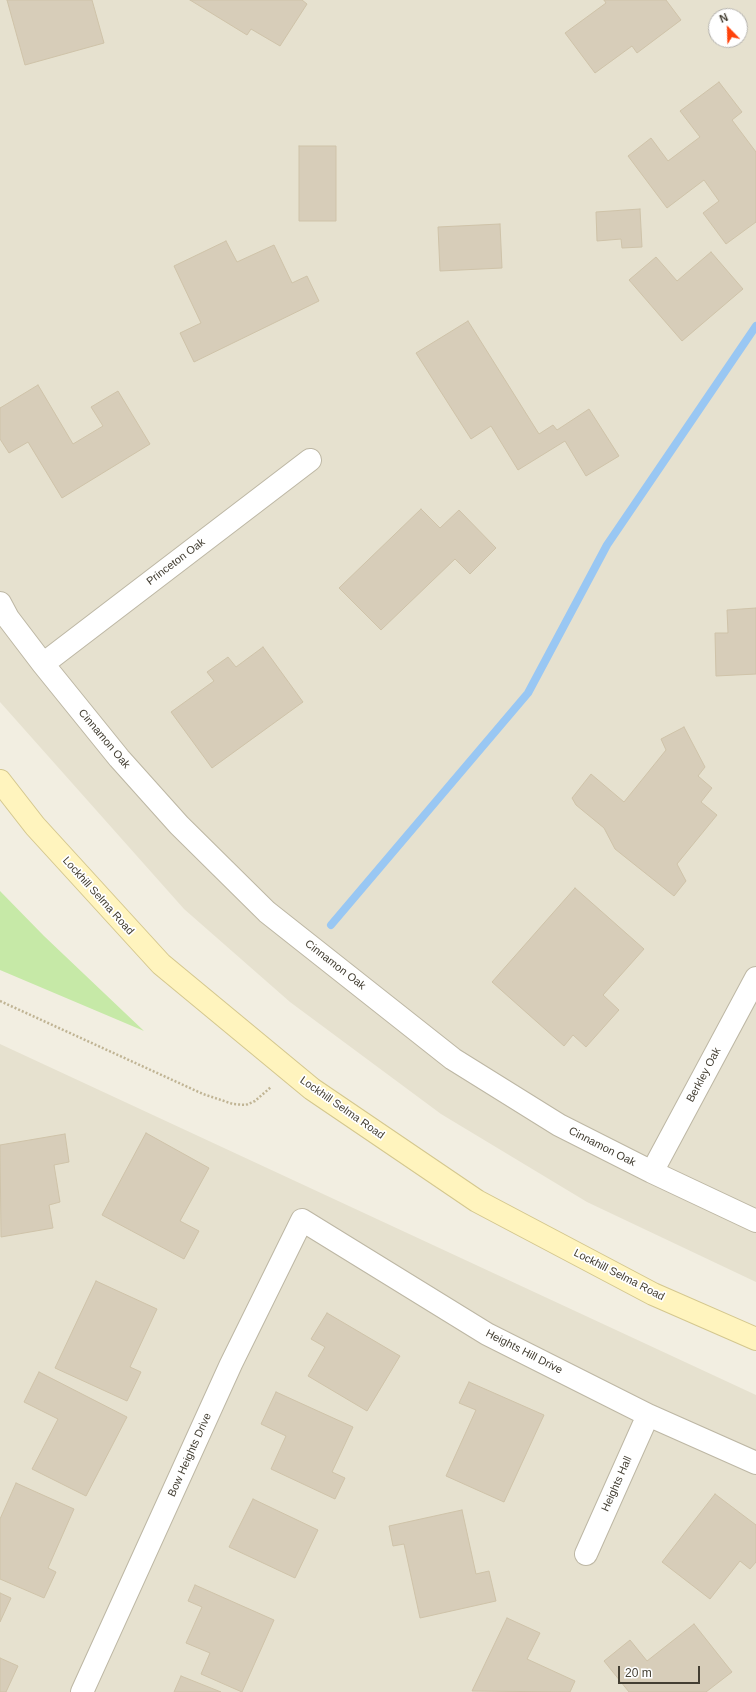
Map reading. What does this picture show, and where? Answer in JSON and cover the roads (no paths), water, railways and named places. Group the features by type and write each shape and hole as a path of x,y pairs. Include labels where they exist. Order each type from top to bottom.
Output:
{"main road":[{"name":"Lockhill Selma Road","path":"0,781 35,826 161,964 312,1089 477,1201 653,1294 756,1339"}],"street":[{"name":"Princeton Oak","path":"43,664 310,460"},
{"name":"Cinnamon Oak","path":"0,603 8,618 43,664 119,758 179,825 268,912 453,1059 559,1125 652,1172 756,1221"},
{"name":"Berkley Oak","path":"652,1172 756,978"},
{"name":"Heights Hill Drive","path":"302,1220 487,1334 648,1415 756,1463"},
{"name":"Bow Heights Drive","path":"82,1692 231,1364 302,1220"},
{"name":"Heights Hall","path":"586,1554 648,1415"}],"waterway":[{"path":"331,925 528,693 607,545 756,326"}]}
